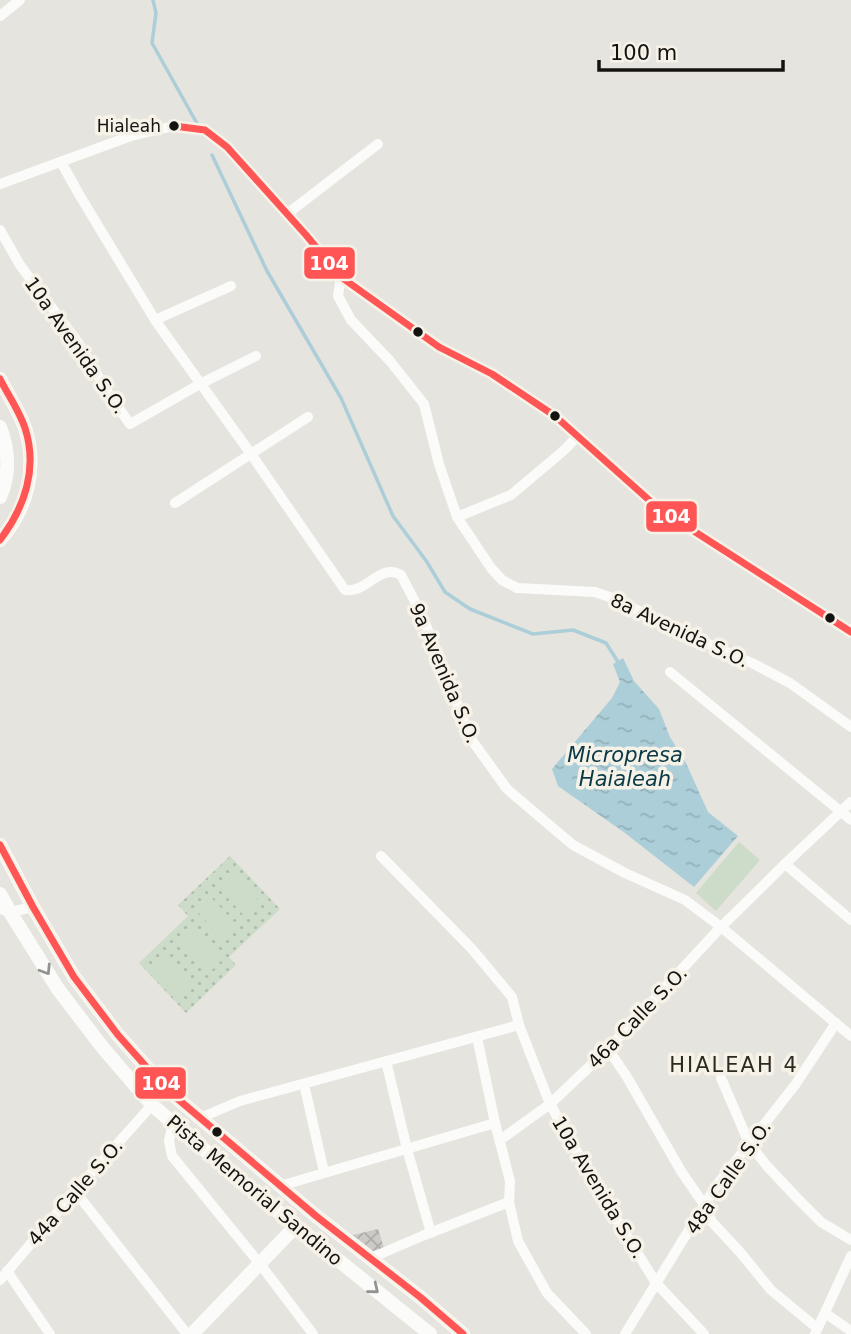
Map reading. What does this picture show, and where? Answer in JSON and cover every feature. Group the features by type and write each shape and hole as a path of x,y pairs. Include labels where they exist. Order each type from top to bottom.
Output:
{"main road":[{"path":"0,379 24,426 30,448 30,468 29,486 23,505 10,529 0,540"},
{"path":"0,427 8,464 5,486 0,497"},
{"name":"Pista Memorial Sandino","path":"0,845 74,977 118,1035 166,1089 316,1216 421,1297 463,1334"},
{"name":"Pista Memorial Sandino","path":"0,894 5,910 58,989 103,1048 152,1105 430,1334"},
{"path":"190,1334 296,1226"}],"street":[{"path":"0,16 20,0"},
{"path":"0,184 131,136 174,126 205,130 227,146 341,277 439,347 492,374 555,416 658,508 851,632"},
{"path":"287,214 378,144"},
{"path":"61,162 155,320 251,454"},
{"name":"10a Avenida S.O.","path":"0,230 20,265 79,344 130,424 200,384"},
{"name":"8a Avenida S.O.","path":"341,277 338,296 351,320 390,361 424,404 439,464 457,517 491,569 502,580 517,588 595,592 612,598 790,683 851,727"},
{"path":"155,320 231,286"},
{"path":"200,384 256,356"},
{"path":"176,503 308,416"},
{"path":"457,517 511,495 562,453 578,436"},
{"name":"9a Avenida S.O.","path":"251,454 345,590 357,590 390,571 401,575 422,615 471,739 507,789 573,845 625,873 685,900 721,927"},
{"path":"670,671 851,820"},
{"name":"46a Calle S.O.","path":"500,1140 550,1104 608,1049 721,927 851,802"},
{"name":"10a Avenida S.O.","path":"381,856 472,949 512,997 519,1025 550,1104 601,1194 656,1283 704,1334"},
{"path":"785,864 851,920"},
{"path":"5,910 33,907"},
{"path":"721,927 851,1036"},
{"name":"48a Calle S.O.","path":"625,1334 716,1186 795,1085 836,1023"},
{"path":"200,1118 240,1101 519,1025"},
{"path":"477,1037 510,1181 509,1202 518,1241 547,1293 586,1334"},
{"path":"608,1049 705,1206 712,1222 771,1290 816,1331 851,1256"},
{"path":"386,1062 431,1233"},
{"path":"721,1078 749,1143 821,1222 851,1240"},
{"path":"304,1084 324,1172"},
{"name":"44a Calle S.O.","path":"3,1276 152,1105"},
{"path":"173,1122 169,1142 172,1156 313,1334"},
{"path":"280,1185 495,1122"},
{"path":"75,1191 190,1334"},
{"path":"371,1258 509,1202"},
{"path":"3,1276 50,1334"},
{"path":"825,1313 851,1331"}],"green space":[{"path":"739,842 760,860 716,911 696,893"},
{"path":"230,856 280,909 229,957 236,965 186,1013 139,963 188,916 178,905"},
{"path":"233,873 262,905 247,919 218,887"},
{"path":"209,895 239,927 224,941 195,909"},
{"path":"192,929 221,961 207,975 177,943"},
{"path":"167,953 196,984 182,998 152,967"}],"water":[{"name":"Micropresa Haialeah","path":"623,658 634,681 659,709 708,812 738,836 694,887 625,833 558,786 552,769 612,698 620,682 613,664"}],"building":[{"path":"378,1229 384,1248 373,1251 353,1235"}],"waterway":[{"path":"153,0 156,13 152,43 199,127"},
{"path":"212,155 267,271 341,398 393,516 445,592 470,609 533,634 573,630 606,643 618,662"}],"transit line":[{"name":"104","path":"174,126 205,130 227,147 341,277 439,347 492,374 555,416 658,508 851,632"},
{"name":"104","path":"0,379 23,421 30,458 27,487 22,501 0,540"},
{"name":"104","path":"0,845 74,977 118,1035 166,1089 316,1216 463,1334"}],"place":[{"name":"Hialeah","path":"174,126"}],"district":[{"name":"HIALEAH 4","path":"734,1065"}]}
